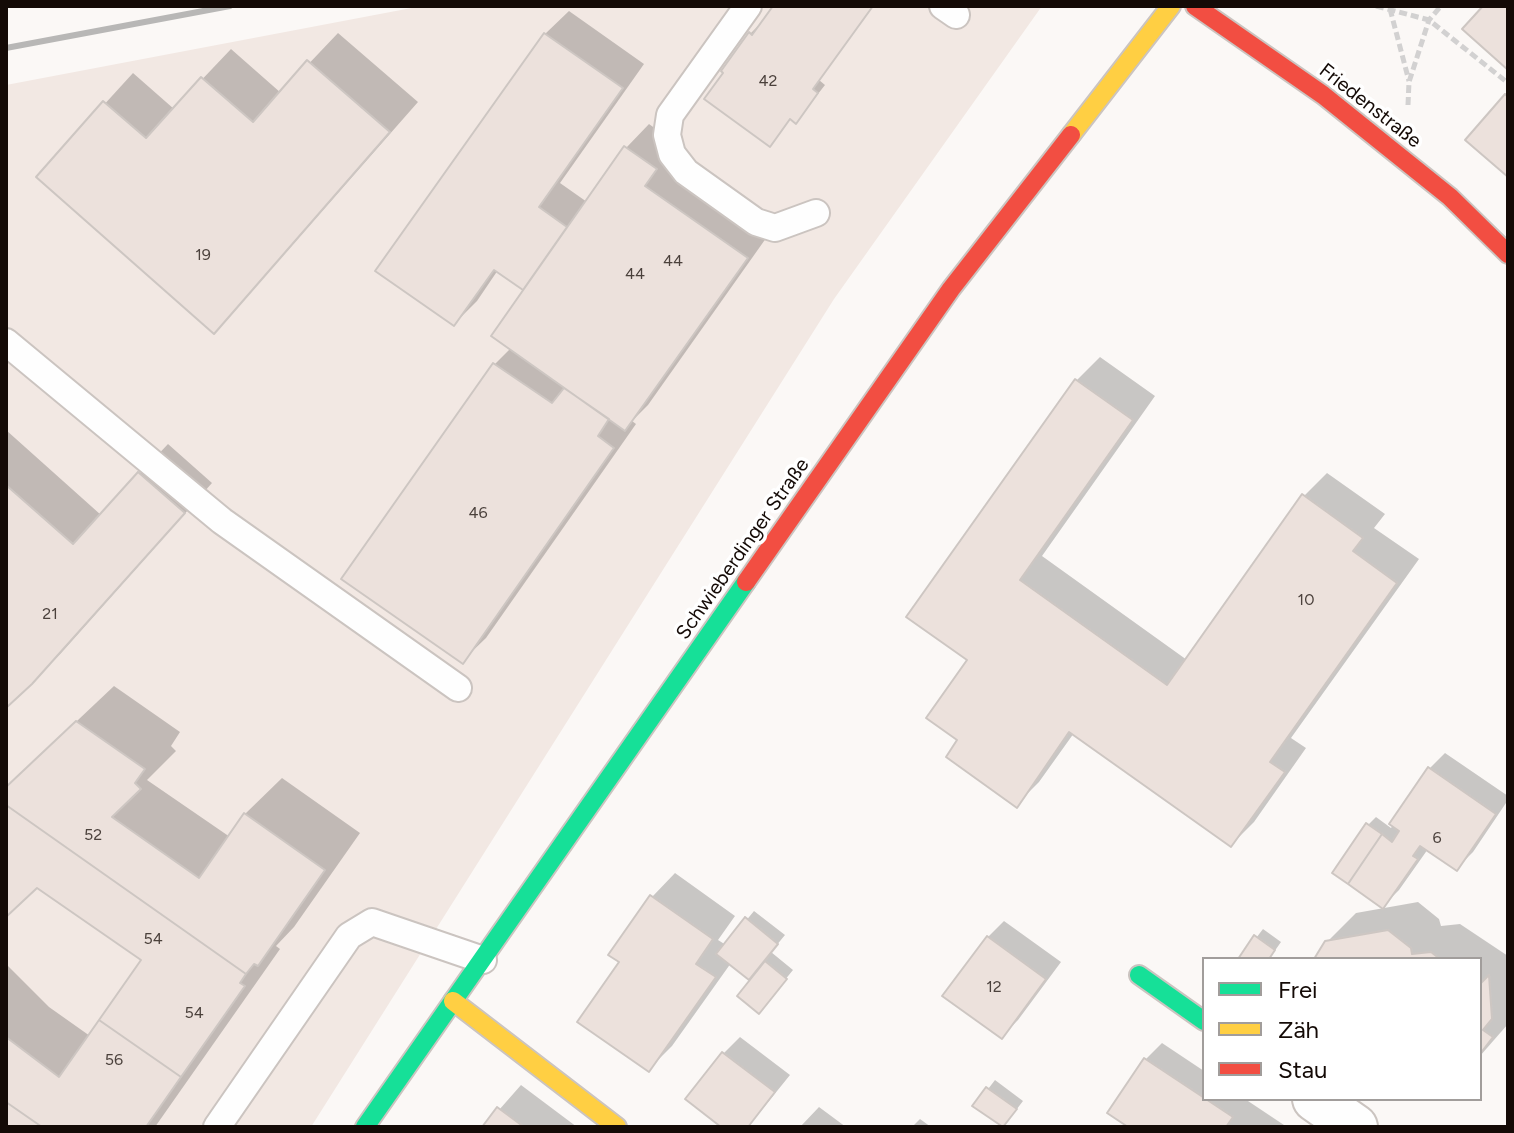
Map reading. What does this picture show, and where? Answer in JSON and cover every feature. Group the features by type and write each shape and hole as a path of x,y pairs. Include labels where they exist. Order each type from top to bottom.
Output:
{"main road":[{"name":"Schwieberdinger Straße","path":"365,1127 951,289 1171,6"},
{"name":"Friedenstraße","path":"1195,6 1323,95 1450,197 1508,254"},
{"path":"1139,975 1202,1020"},
{"path":"453,1001 617,1127"}],"street":[{"path":"1318,1101 1355,1127"}],"lane":[{"path":"748,6 670,115 667,135 672,154 686,172 756,222 775,228 816,213"},
{"path":"6,342 222,521 458,688"},
{"path":"217,1127 349,936 372,922 483,960"}],"path":[{"path":"1376,6 1429,20 1508,83"},
{"path":"1405,162 1409,82 1429,20 1441,6"},
{"path":"1390,9 1409,82"}],"shaded area":[{"path":"422,6 1042,6 834,299 311,1127 6,1127 6,85"}],"building":[{"path":"773,6 873,6 813,89 818,93 796,124 790,119 770,147 704,99 749,32 752,35"},
{"path":"1483,6 1508,6 1508,70 1462,29"},
{"path":"544,33 623,88 539,207 567,227 523,290 494,270 454,326 375,271"},
{"path":"307,60 390,132 214,334 36,177 103,101 146,138 201,77 253,122"},
{"path":"1505,94 1508,97 1508,177 1465,140"},
{"path":"624,146 657,169 645,186 748,258 625,431 491,336"},
{"path":"493,363 552,403 564,388 609,419 598,436 614,448 463,664 341,579"},
{"path":"1075,379 1133,420 1020,580 1167,685 1302,494 1363,538 1353,551 1397,583 1270,762 1285,772 1231,847 1069,732 1017,808 946,757 957,740 926,718 967,660 906,617"},
{"path":"138,472 185,513 32,684 6,708 6,485 73,544"},
{"path":"76,721 145,769 135,783 141,789 112,817 199,878 244,813 325,870 258,966 254,964 246,974 6,805 6,787"},
{"path":"1428,767 1496,814 1457,871 1420,846 1413,856 1418,859 1383,909 1348,884 1382,834 1392,842 1399,831 1389,824"},
{"path":"6,805 246,974 240,983 245,986 181,1077 99,1020 141,960 37,888 6,917"},
{"path":"1366,823 1382,834 1348,884 1332,873"},
{"path":"650,895 713,939 696,964 716,977 649,1072 577,1022 619,962 608,955"},
{"path":"745,917 778,944 749,980 716,954"},
{"path":"1388,930 1411,948 1412,954 1431,952 1437,957 1315,957 1325,941"},
{"path":"1254,935 1275,950 1270,957 1239,957"},
{"path":"987,936 1046,979 1002,1039 942,996"},
{"path":"765,961 787,979 759,1014 737,996"},
{"path":"1489,975 1492,1019 1483,1030 1493,1037 1482,1051 1482,982"},
{"path":"99,1020 181,1077 146,1127 42,1127 6,1102 6,1037 59,1077"},
{"path":"722,1052 775,1092 748,1127 721,1127 685,1099"},
{"path":"1144,1058 1202,1096 1202,1101 1209,1101 1233,1117 1226,1127 1128,1127 1107,1113"},
{"path":"986,1087 1017,1109 1003,1127 972,1106"},
{"path":"6,1102 42,1127 6,1127"},
{"path":"497,1107 524,1127 482,1127"}],"railway":[{"path":"6,48 230,6"}],"traffic: fast":[{"path":"365,1127 746,582"},
{"path":"1139,975 1202,1020"}],"traffic: slow":[{"path":"1071,135 1171,6"},
{"path":"453,1001 617,1127"}],"traffic: jam":[{"path":"1195,6 1323,95 1450,197 1508,254"},
{"path":"746,582 951,289 1071,135"}]}
